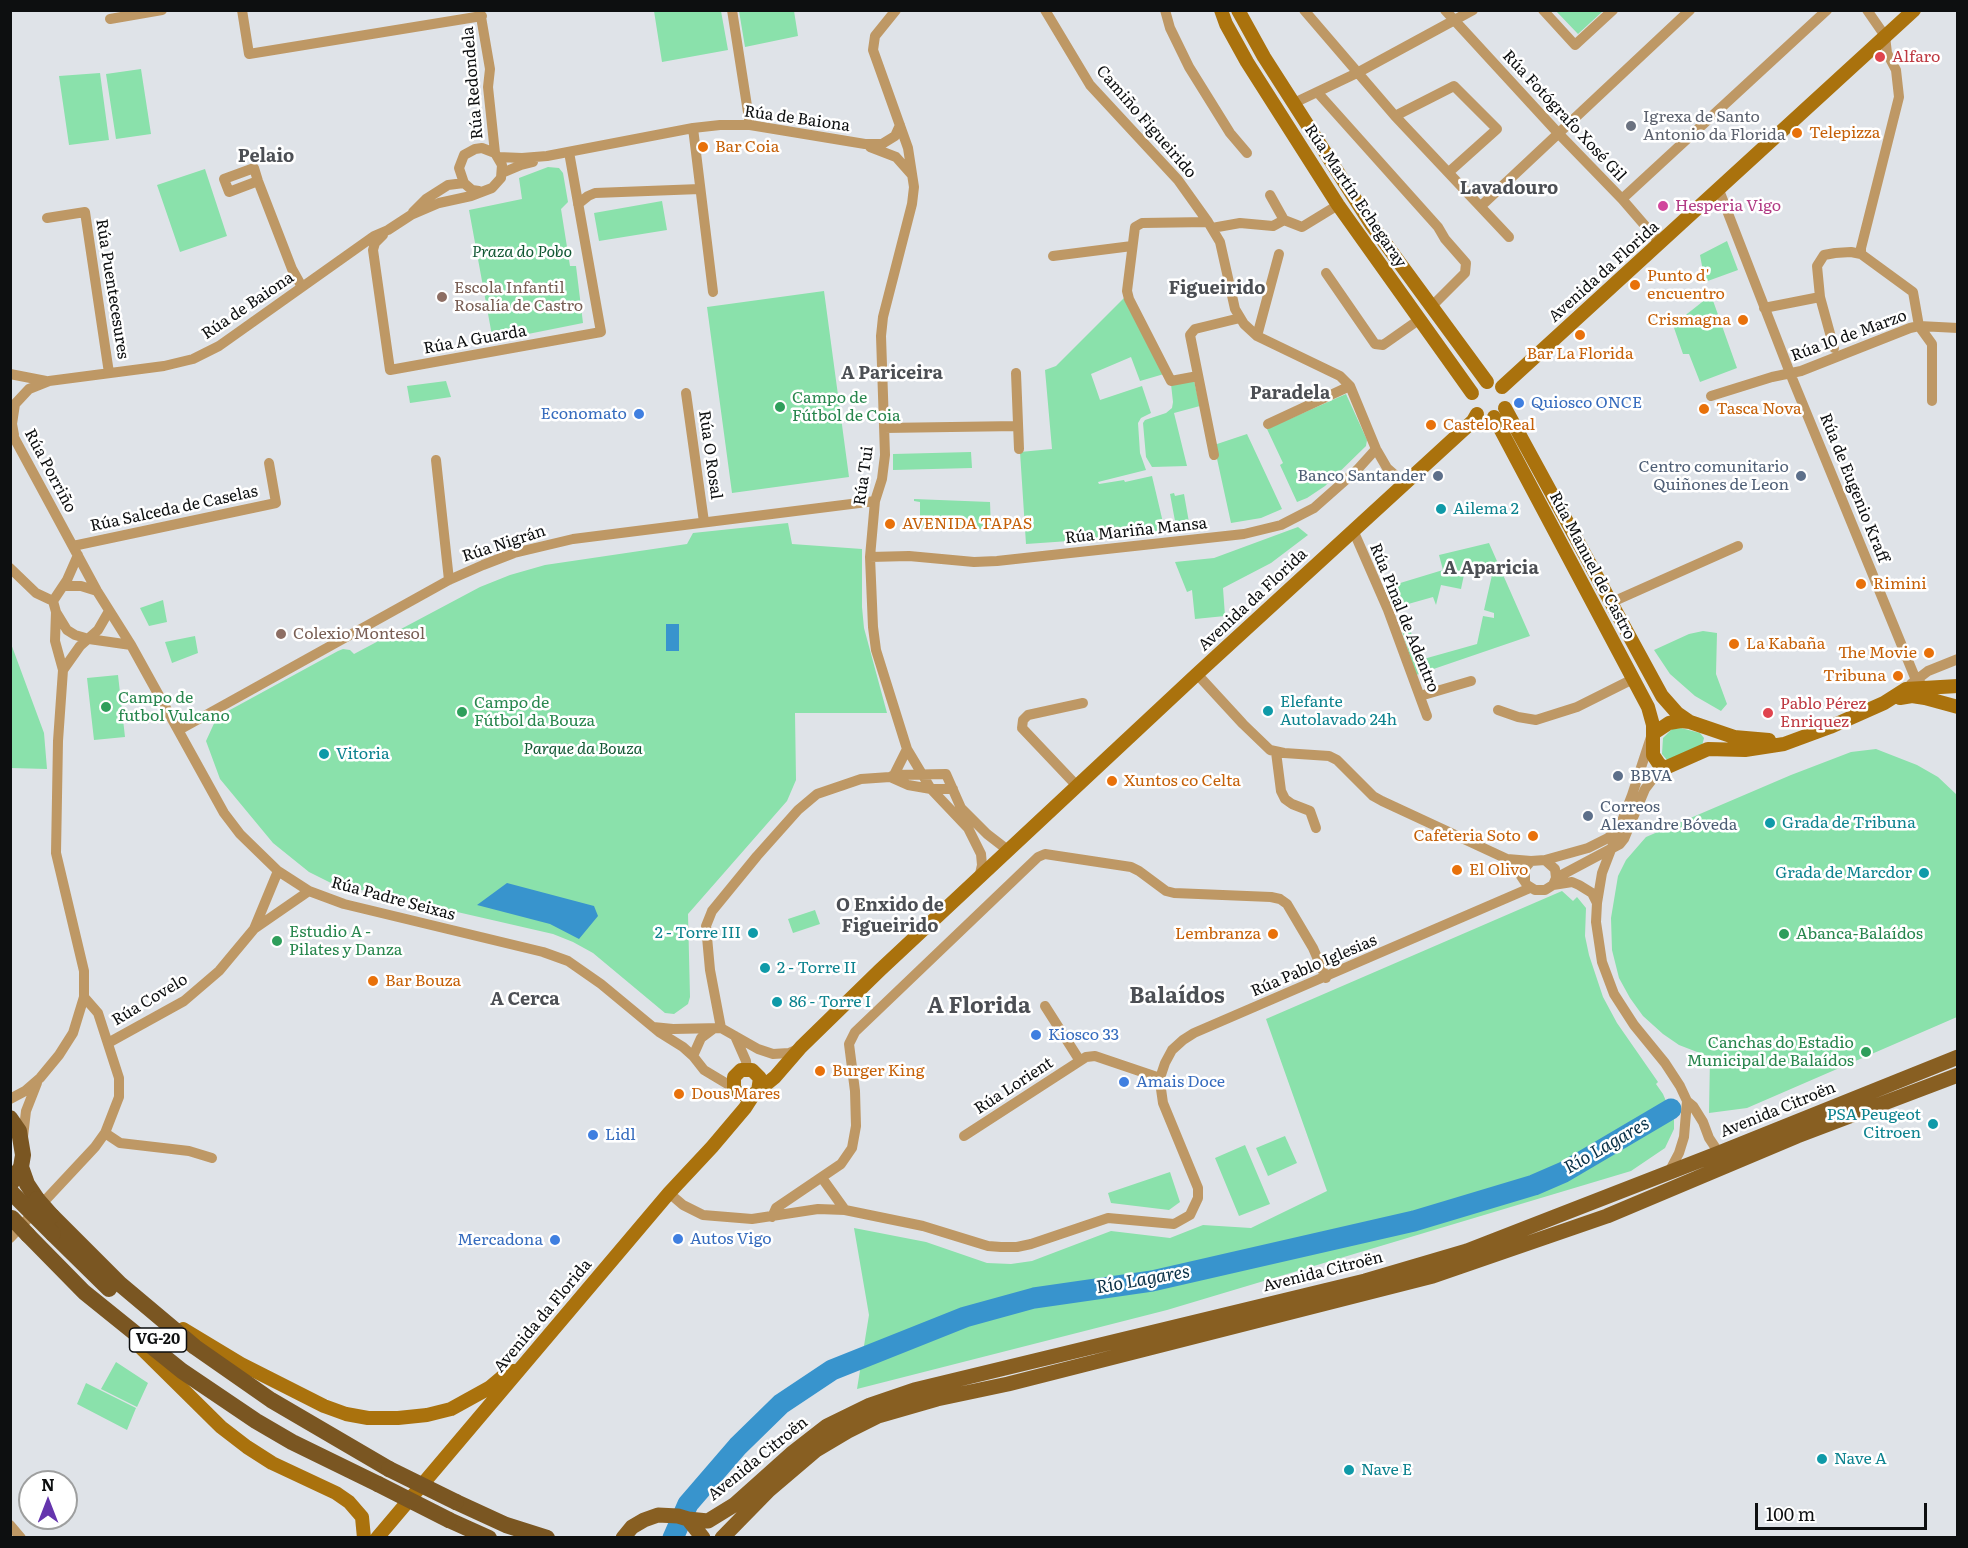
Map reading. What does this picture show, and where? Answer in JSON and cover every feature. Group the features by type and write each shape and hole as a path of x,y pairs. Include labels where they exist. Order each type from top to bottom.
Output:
{"highway":[{"path":"10,1118 19,1131 23,1143 21,1167 27,1184 52,1216 120,1284 159,1318 229,1372 271,1400 389,1469"},
{"path":"10,1185 21,1167"},
{"name":"VG-20","path":"10,1191 89,1270 159,1331 208,1369 378,1484 489,1538"},
{"path":"11,1213 28,1235 84,1292 182,1371 226,1402 292,1442 378,1484"},
{"name":"VG-20","path":"11,1213 45,1240 127,1316 207,1377 284,1422 506,1525 547,1538"}],"main road":[{"name":"Rúa Martín Echegaray","path":"1221,10 1247,62 1338,205 1472,393"},
{"name":"Rúa Martín Echegaray","path":"1239,10 1264,57 1371,224 1487,382"},
{"name":"Avenida da Florida","path":"1502,387 1914,10"},
{"path":"1487,382 1502,387 1507,397 1499,413 1488,418 1477,414 1471,404 1472,393 1478,385 1487,382"},
{"name":"Rúa Manuel de Castro","path":"1499,413 1662,696 1677,714 1690,722"},
{"name":"Rúa Manuel de Castro","path":"1499,413 1648,707 1654,733"},
{"name":"Avenida da Florida","path":"377,1538 669,1192 756,1093 776,1077 801,1047 1197,674 1473,421 1477,414"},
{"path":"1884,703 1892,696 1916,685 1958,686"},
{"path":"1813,734 1761,740 1734,737 1690,722 1680,721 1669,723 1654,733 1653,755 1665,768 1708,749 1745,750 1784,744 1813,734 1884,703 1912,696 1958,707"},
{"path":"1704,728 1710,737 1708,749"},
{"name":"Avenida Citroën","path":"699,1527 734,1505 791,1454 827,1426 870,1405 914,1390 1365,1281 1467,1251 1958,1057"},
{"path":"736,1118 734,1077 741,1070 787,1064"},
{"path":"736,1091 743,1096 756,1093 760,1078 750,1069"},
{"name":"Avenida Citroën","path":"722,1538 769,1490 816,1450 878,1416 937,1399 1008,1384 1433,1276 1674,1189 1808,1132 1958,1075"},
{"path":"120,1284 140,1295 222,1353 346,1414 378,1418 427,1415 468,1401 489,1388 508,1372 519,1370"},
{"path":"84,1292 221,1427 272,1463 336,1493 349,1502 362,1517 364,1538"},
{"path":"623,1538 632,1527 658,1515 678,1516 699,1527"}],"street":[{"path":"242,10 249,54 481,13"},
{"path":"732,10 750,125"},
{"name":"Rúa Tui","path":"896,10 875,36 873,50 911,158 914,187 912,204 883,317 881,336 885,455 882,479 875,501 870,557 871,599 876,650 907,749 931,789 968,828 981,854 982,865 979,878"},
{"name":"Camiño Figueirido","path":"1045,10 1090,85 1178,180 1210,225 1220,242 1235,309 1240,318 1257,336 1340,376 1350,386"},
{"path":"1165,10 1170,28 1189,67 1230,133 1247,153"},
{"path":"1304,10 1395,116 1509,237"},
{"name":"Rúa Fotógrafo Xosé Gil","path":"1445,10 1622,199 1660,243"},
{"path":"1294,103 1358,73 1455,22 1473,10"},
{"path":"1543,10 1575,45 1613,10"},
{"path":"1481,206 1690,10"},
{"path":"1622,199 1827,10"},
{"path":"1861,255 1899,97 1896,69 1887,53 1885,36 1867,10"},
{"path":"110,19 159,11"},
{"name":"Rúa Redondela","path":"481,13 490,69 488,87 496,155"},
{"path":"1395,116 1454,86 1497,129 1449,172"},
{"path":"1318,93 1438,227 1445,239 1466,263 1466,273 1431,307"},
{"name":"Rúa de Baiona","path":"411,215 426,199 448,184 464,183 459,168 464,155 475,149 482,148 496,155 522,158 547,156 720,124 750,125 865,144 882,144 896,136 900,125"},
{"path":"693,128 713,292"},
{"name":"Rúa de Baiona","path":"865,144 896,157 912,175"},
{"name":"Rúa A Guarda","path":"388,230 375,243 373,249 390,370 601,332 569,152"},
{"path":"496,155 502,165 502,173"},
{"name":"Rúa de Baiona","path":"13,434 15,404 29,389 49,381 164,366 193,359 219,346 374,236 439,202 471,196 479,191 492,188 497,184 502,173 547,156"},
{"path":"258,181 292,269 302,287"},
{"path":"464,183 472,190 479,191"},
{"path":"578,204 595,193 700,189"},
{"name":"Rúa de Eugenio Kraff","path":"1719,189 1764,308 1916,685"},
{"path":"1270,195 1284,220 1302,227 1338,205"},
{"name":"Rúa Puentecesures","path":"47,218 85,212 109,373"},
{"path":"1198,376 1171,381 1129,299 1127,291 1135,227 1142,223 1210,225 1240,223 1273,226 1284,220"},
{"path":"1053,256 1132,246"},
{"path":"1833,348 1820,297 1817,266 1824,255 1851,252 1861,255 1913,292 1919,326 1932,344 1932,401"},
{"path":"1257,336 1280,254"},
{"path":"1326,273 1375,344 1383,345 1420,319"},
{"path":"1764,308 1820,297"},
{"path":"1214,455 1190,335 1195,329 1240,318"},
{"path":"1919,326 1958,328"},
{"name":"Rúa 10 de Marzo","path":"1711,396 1838,358 1919,326"},
{"path":"1016,373 1019,449"},
{"name":"Rúa de Baiona","path":"10,374 49,381"},
{"path":"1268,424 1350,386 1376,449 1387,468 1404,483"},
{"name":"Rúa O Rosal","path":"686,393 704,522"},
{"path":"884,428 1018,426"},
{"name":"Rúa Porriño","path":"13,434 97,591"},
{"name":"Rúa Mariña Mansa","path":"870,557 909,556 974,562 997,561 1244,534 1281,525 1314,508 1357,470 1376,449"},
{"path":"435,460 449,580"},
{"name":"Rúa Salceda de Caselas","path":"75,550 276,503 269,463"},
{"name":"Rúa Nigrán","path":"179,730 449,580 498,559 554,543 875,501"},
{"name":"Rúa Pinal de Adentro","path":"1353,530 1388,610 1427,716"},
{"name":"Rúa Manuel de Castro","path":"1610,603 1738,546"},
{"path":"23,1143 26,1111 32,1093 40,1078 73,1033 84,998 84,971 56,853 58,741 63,670 55,641 54,607 64,586 75,550"},
{"path":"10,568 36,594 54,607 67,630 89,639 131,645"},
{"path":"63,670 80,646 98,630 109,611 97,591 81,586 64,586"},
{"name":"Rúa Padre Seixas","path":"109,611 131,645 224,813 240,834 278,871 309,891 344,904 561,958 584,971 693,1056 704,1070 736,1091"},
{"path":"1916,685 1928,671 1958,659"},
{"path":"1197,674 1264,746 1276,752 1329,756 1337,760 1373,796 1511,861 1545,860 1588,848 1608,838 1620,828"},
{"path":"1498,710 1536,720 1577,707 1634,680"},
{"path":"1420,696 1471,681"},
{"path":"1077,786 1023,728 1023,720 1028,715 1083,703"},
{"path":"1654,733 1602,873 1597,903 1598,946 1614,994 1634,1025 1665,1063 1687,1101 1694,1106 1709,1138 1728,1167"},
{"path":"892,776 907,749"},
{"path":"1276,752 1281,791 1286,800 1310,811 1316,828"},
{"path":"1511,861 1527,885 1535,890 1545,890 1554,881 1611,850 1624,839 1649,782 1665,768"},
{"name":"Rúa Tui","path":"921,775 946,774 961,808 987,834 1009,851"},
{"path":"718,1029 706,926 712,911 798,810 817,794 861,779 921,775"},
{"path":"892,776 908,785 931,789 953,789"},
{"name":"Rúa Tui","path":"968,828 987,834"},
{"path":"772,1217 776,1208 822,1178 847,1157 855,1138 855,1092 849,1044 855,1032 1030,865 1045,854 1131,867 1166,891 1173,893 1280,899 1287,904 1313,948 1326,978"},
{"path":"1545,860 1555,869 1554,881"},
{"path":"1527,885 1525,868 1532,861"},
{"name":"Rúa Covelo","path":"254,929 278,871"},
{"path":"1554,881 1572,882 1579,885 1592,893 1597,903"},
{"name":"Rúa Pablo Iglesias","path":"1160,1078 1172,1050 1194,1033 1326,978 1527,885"},
{"name":"Rúa Covelo","path":"108,1043 184,1001 219,971 254,929 309,891"},
{"path":"10,1238 105,1133 119,1097 119,1078 98,1013 84,998"},
{"name":"Rúa Lorient","path":"1045,1006 1080,1061"},
{"path":"653,1027 718,1029 773,1054 789,1053 801,1047"},
{"path":"693,1056 701,1038 718,1029"},
{"path":"735,1036 750,1069"},
{"name":"Rúa Lorient","path":"964,1136 1086,1057 1095,1056 1160,1078"},
{"path":"10,1098 25,1091 40,1078"},
{"path":"669,1192 683,1205 703,1215 737,1219 772,1217 818,1209 845,1210 923,1226 1001,1247 1031,1244 1108,1218 1174,1224 1190,1215 1198,1198 1198,1188 1163,1102 1160,1078"},
{"path":"1669,1172 1684,1137 1687,1101"},
{"path":"105,1133 120,1143 189,1150 212,1158"},
{"path":"822,1178 845,1210"},
{"path":"803,1211 802,1199 810,1186"},
{"path":"10,1525 21,1538"}],"green space":[{"path":"654,11 721,11 728,50 662,62"},
{"path":"739,11 794,11 798,36 745,47"},
{"path":"1556,11 1603,11 1578,34"},
{"path":"141,69 151,134 116,139 106,74"},
{"path":"100,73 109,140 69,145 59,76"},
{"name":"Praza do Pobo","path":"548,167 559,168 563,173 568,202 561,209 570,266 576,266 583,323 493,341 469,210 522,199 519,178"},
{"path":"205,169 227,236 180,252 157,185"},
{"path":"662,201 667,230 599,241 594,213"},
{"path":"1727,241 1738,270 1705,282 1700,255"},
{"name":"Campo de Fútbol de Coia","path":"824,291 849,477 732,493 707,307"},
{"path":"1711,295 1737,368 1700,382 1689,354 1683,354 1673,325"},
{"path":"1124,298 1164,374 1140,381 1131,357 1091,374 1100,400 1142,386 1151,413 1141,418 1138,423 1140,453 1146,470 1098,482 1099,484 1124,480 1125,482 1152,476 1165,531 1026,544 1020,452 1052,449 1045,370 1056,366"},
{"path":"446,381 451,397 410,403 407,386"},
{"path":"1194,381 1200,406 1174,413 1187,466 1152,467 1146,457 1143,423 1172,408 1171,384"},
{"path":"1346,394 1367,440 1366,446 1325,486 1297,502 1280,465 1283,463 1267,429"},
{"path":"1247,434 1282,509 1261,518 1231,523 1214,445"},
{"path":"971,452 972,468 893,470 893,454"},
{"path":"1174,493 1175,496 1184,494 1190,528 1182,529 1181,521 1175,521 1170,494"},
{"path":"914,499 990,502 991,529 920,529 920,502"},
{"name":"Parque da Bouza","path":"788,523 792,544 862,549 864,628 887,713 795,713 796,780 787,801 688,914 690,997 688,1004 674,1014 665,1013 593,953 553,934 331,883 309,872 273,843 220,779 206,741 217,717 338,651 350,650 354,654 480,587 545,565 687,544 693,533"},
{"path":"1298,527 1308,535 1271,563 1223,588 1225,616 1195,619 1192,590 1187,592 1175,562 1214,558"},
{"path":"1489,543 1530,636 1416,675 1400,625 1408,623 1420,660 1477,644 1483,616 1494,618 1494,613 1484,610 1492,575 1465,570 1461,589 1441,585 1436,605 1433,597 1394,608 1387,587 1443,570 1439,555"},
{"path":"163,600 167,622 149,626 140,608"},
{"path":"1703,631 1717,633 1716,674 1727,704 1721,711 1695,696 1670,674 1654,650 1689,634"},
{"path":"195,636 198,653 172,663 165,642"},
{"path":"10,641 44,733 47,769 11,768"},
{"name":"Campo de futbol Vulcano","path":"118,675 125,737 94,740 87,678"},
{"path":"1681,728 1700,733 1704,738 1701,748 1667,760 1662,754 1663,738 1672,729"},
{"name":"Abanca-Balaídos","path":"1876,749 1917,765 1938,777 1957,795 1957,1017 1747,1108 1709,1113 1710,1057 1679,1045 1663,1034 1643,1016 1619,978 1612,950 1611,918 1618,876 1626,860 1646,837 1851,752"},
{"path":"1562,891 1573,901 1577,897 1586,908 1585,936 1603,997 1617,1023 1658,1082 1656,1084 1674,1120 1674,1129 1665,1148 1631,1171 1167,1310 857,1389 869,1315 854,1228 926,1242 987,1263 1011,1264 1032,1261 1111,1231 1170,1238 1203,1225 1251,1228 1327,1191 1266,1019"},
{"path":"815,910 820,924 793,933 788,919"},
{"path":"1285,1136 1297,1163 1268,1176 1256,1148"},
{"path":"1245,1145 1270,1204 1239,1216 1215,1158"},
{"path":"1170,1172 1180,1202 1169,1210 1111,1203 1108,1193"},
{"path":"116,1362 148,1383 137,1407 101,1389"},
{"path":"86,1383 136,1408 127,1430 77,1404"}],"water":[{"path":"666,624 679,624 679,651 666,651"},
{"path":"507,883 594,906 598,916 579,939 550,924 477,905"}],"waterway":[{"name":"Río Lagares","path":"673,1538 688,1504 738,1446 781,1404 832,1370 965,1317 1034,1298 1152,1281 1414,1221 1534,1185 1564,1172 1671,1109"}],"place":[{"name":"Alfaro","path":"1880,57"},
{"name":"Igrexa de Santo Antonio da Florida","path":"1631,126"},
{"name":"Telepizza","path":"1797,133"},
{"name":"Bar Coia","path":"703,147"},
{"name":"Hesperia Vigo","path":"1663,206"},
{"name":"Punto d' encuentro","path":"1635,285"},
{"name":"Escola Infantil Rosalía de Castro","path":"442,297"},
{"name":"Crismagna","path":"1743,320"},
{"name":"Bar La Florida","path":"1580,335"},
{"name":"Quiosco ONCE","path":"1519,403"},
{"name":"Campo de Fútbol de Coia","path":"780,407"},
{"name":"Tasca Nova","path":"1704,409"},
{"name":"Economato","path":"639,414"},
{"name":"Castelo Real","path":"1431,425"},
{"name":"Banco Santander","path":"1438,476"},
{"name":"Centro comunitario Quiñones de Leon","path":"1801,476"},
{"name":"Ailema 2","path":"1441,509"},
{"name":"AVENIDA TAPAS","path":"890,524"},
{"name":"Rimini","path":"1861,584"},
{"name":"Colexio Montesol","path":"281,634"},
{"name":"La Kabaña","path":"1734,644"},
{"name":"The Movie","path":"1929,653"},
{"name":"Tribuna","path":"1898,676"},
{"name":"Campo de futbol Vulcano","path":"106,707"},
{"name":"Elefante Autolavado 24h","path":"1268,711"},
{"name":"Campo de Fútbol da Bouza","path":"462,712"},
{"name":"Pablo Pérez Enriquez","path":"1768,713"},
{"name":"Vitoria","path":"324,754"},
{"name":"BBVA","path":"1618,776"},
{"name":"Xuntos co Celta","path":"1112,781"},
{"name":"Correos Alexandre Bóveda","path":"1588,816"},
{"name":"Grada de Tribuna","path":"1770,823"},
{"name":"Cafeteria Soto","path":"1533,836"},
{"name":"El Olivo","path":"1457,870"},
{"name":"Grada de Marcdor","path":"1924,873"},
{"name":"2 - Torre III","path":"753,933"},
{"name":"Lembranza","path":"1273,934"},
{"name":"Abanca-Balaídos","path":"1784,934"},
{"name":"Estudio A - Pilates y Danza","path":"277,941"},
{"name":"2 - Torre II","path":"765,968"},
{"name":"Bar Bouza","path":"373,981"},
{"name":"86 - Torre I","path":"777,1002"},
{"name":"Kiosco 33","path":"1036,1035"},
{"name":"Canchas do Estadio Municipal de Balaídos","path":"1866,1052"},
{"name":"Burger King","path":"820,1071"},
{"name":"Amais Doce","path":"1124,1082"},
{"name":"Dous Mares","path":"679,1094"},
{"name":"PSA Peugeot Citroen","path":"1933,1124"},
{"name":"Lidl","path":"593,1135"},
{"name":"Autos Vigo","path":"678,1239"},
{"name":"Mercadona","path":"555,1240"},
{"name":"Nave A","path":"1822,1459"},
{"name":"Nave E","path":"1349,1470"}],"district":[{"name":"Pelaio","path":"266,157"},
{"name":"Lavadouro","path":"1509,189"},
{"name":"Figueirido","path":"1217,289"},
{"name":"A Pariceira","path":"892,374"},
{"name":"Paradela","path":"1290,394"},
{"name":"A Aparicia","path":"1491,569"},
{"name":"O Enxido de Figueirido","path":"890,916"},
{"name":"Balaídos","path":"1177,997"},
{"name":"A Cerca","path":"525,1000"},
{"name":"A Florida","path":"979,1007"}]}
